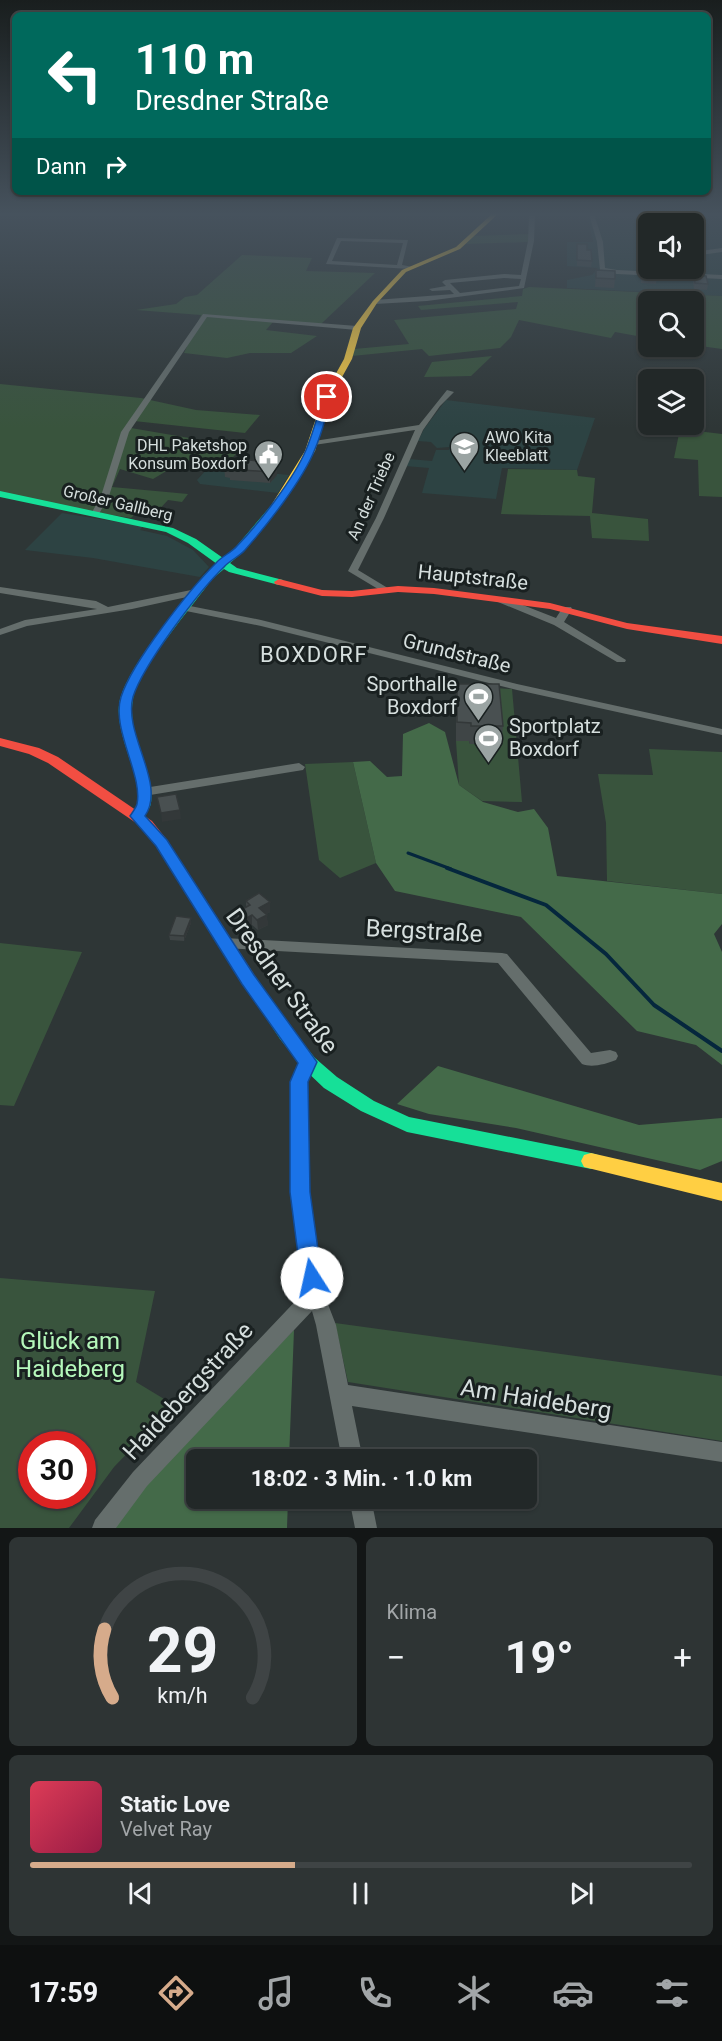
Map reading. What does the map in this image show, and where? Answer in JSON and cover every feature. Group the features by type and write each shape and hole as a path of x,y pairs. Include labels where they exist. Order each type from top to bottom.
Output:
{"street":[{"path":"137,816 144,806 144,792 127,729 125,715 127,697 143,665 195,592 221,563 239,550 274,509 314,443 327,397 348,359 357,328 388,285"},
{"path":"448,285 459,295"},
{"path":"375,302 459,295 522,285"},
{"path":"432,288 450,288"},
{"path":"95,514 105,496 125,432 205,315 357,328"},
{"name":"An der Triebe","path":"386,590 353,571 387,502 411,440 439,401 450,392"},
{"path":"314,443 419,428"},
{"name":"Großer Gallberg","path":"0,494 169,530 192,541 221,563"},
{"name":"Hauptstraße","path":"221,563 233,570 322,593 352,594 410,589 500,599 567,609 627,626 722,640"},
{"path":"0,590 96,604 107,610"},
{"path":"0,632 25,623 107,610 195,592"},
{"path":"500,599 558,623 621,660"},
{"name":"Grundstraße","path":"184,608 261,623 529,689 722,732"},
{"path":"558,623 567,609"},
{"name":"Dresdner Straße","path":"0,742 45,756 137,816 162,843 224,943 308,1062 343,1092 383,1115 407,1124 635,1170 722,1192"},
{"path":"144,792 299,767"},
{"name":"Bergstraße","path":"224,943 502,958 588,1060 610,1056"},
{"path":"308,1062 299,1082 300,1192 315,1294 326,1324 342,1394 351,1449"},
{"name":"Haidebergstraße","path":"103,1528 140,1479 315,1294"},
{"name":"Am Haideberg","path":"342,1394 722,1452"},
{"path":"362,1509 366,1528"}],"shaded area":[{"path":"567,285 722,285 722,296 704,295 704,291 638,292 567,288"},
{"path":"446,400 595,418 577,470 502,468 496,499 422,493 429,468 405,466 409,459 432,461 436,450 449,450 449,447 437,448 431,442 418,441 424,429"},
{"path":"209,467 289,475 278,493 200,484 197,480"},
{"path":"62,513 143,526 140,530 167,536 193,550 209,567 200,577 93,558 25,550"}],"green space":[{"path":"208,285 362,285 321,324 273,322 266,330 317,336 291,353 250,353 227,358 184,353 201,315 136,310 176,304 185,297 197,295"},
{"path":"529,287 638,292 638,336 615,332 611,338 519,320 511,337 500,348 429,356 422,349 352,356 354,349 409,344 394,320 516,309 518,302 421,310 418,306 522,296 523,289"},
{"path":"704,295 722,296 722,349 704,347"},
{"path":"492,356 471,376 424,377 432,362"},
{"path":"0,384 141,398 196,410 260,415 245,433 134,421 131,428 242,447 227,464 185,460 153,479 120,469 112,487 188,494 182,502 168,500 153,516 135,514 131,518 100,513 109,491 94,512 0,492"},
{"path":"704,432 722,434 722,497 699,496 698,460 674,458 679,435 704,435"},
{"path":"508,469 577,470 578,476 595,478 592,513 648,519 649,541 592,538 590,516 501,514"},
{"name":"Sportplatz Boxdorf","path":"495,688 512,689 522,802 482,801 459,785 456,741 469,741 470,744"},
{"path":"429,723 445,732 459,785 483,802 518,812 534,809 548,828 557,876 722,894 722,924 714,934 722,952 722,1065 696,1045 637,1031 521,917 395,891 376,863 353,762 370,761 387,777 402,776 403,734"},
{"path":"649,749 722,752 722,894 607,881 606,823 598,774 653,775"},
{"path":"353,762 376,863 340,878 319,860 305,764"},
{"path":"0,943 82,952 14,1106 0,1105"},
{"path":"438,1066 639,1125 722,1118 722,1161 700,1170 516,1128 429,1114 397,1104"},
{"name":"Glück am Haideberg","path":"0,1278 155,1291 136,1382 174,1405 114,1467 96,1491 96,1431 18,1431 18,1509 83,1509 69,1528 0,1528"},
{"path":"335,1323 722,1376 722,1441 348,1382"},
{"path":"294,1330 289,1449 186,1449 186,1509 288,1509 287,1528 111,1528 151,1476"}],"building":[{"path":"231,458 277,463 270,472 229,469 231,467 224,466"},
{"path":"457,684 499,684 503,726 471,726 471,723 457,722"},
{"path":"176,794 180,810 161,813 157,797"},
{"path":"259,893 270,902 259,908 267,915 257,920 252,915 245,919 237,912 250,905 246,901"},
{"path":"176,916 191,918 184,936 169,935"}],"waterway":[{"path":"408,853 451,869"},
{"path":"447,868 546,905 606,954 654,1005 722,1051"}],"traffic: fast":[{"path":"0,494 169,530 192,541 233,570 279,582"},
{"path":"137,816 144,806 144,792 125,715 127,697 143,665 208,577 239,550 277,504"},
{"path":"249,980 309,1063 342,1091 367,1106 407,1124 591,1161"}],"traffic: slow":[{"path":"277,504 310,451 327,397 348,359 357,328 375,302 391,285"},
{"path":"591,1161 722,1192"}],"traffic: jam":[{"path":"279,582 322,593 352,594 398,589 434,591 550,606 627,626 722,640"},
{"path":"0,742 34,751 53,760 147,824 162,843 249,980"}],"place":[{"name":"AWO Kita Kleeblatt","path":"464,472"},
{"name":"DHL Paketshop Konsum Boxdorf","path":"268,480"},
{"name":"Sporthalle Boxdorf","path":"478,722"},
{"name":"Sportplatz Boxdorf","path":"488,764"}],"district":[{"name":"BOXDORF","path":"314,654"}],"route":[{"path":"312,1278 300,1192 299,1082 308,1062 279,1025 248,979 162,843 147,824 137,816 142,811 145,800 125,715 127,697 143,665 195,592 221,563 239,550 274,509 314,443 327,397"}]}
